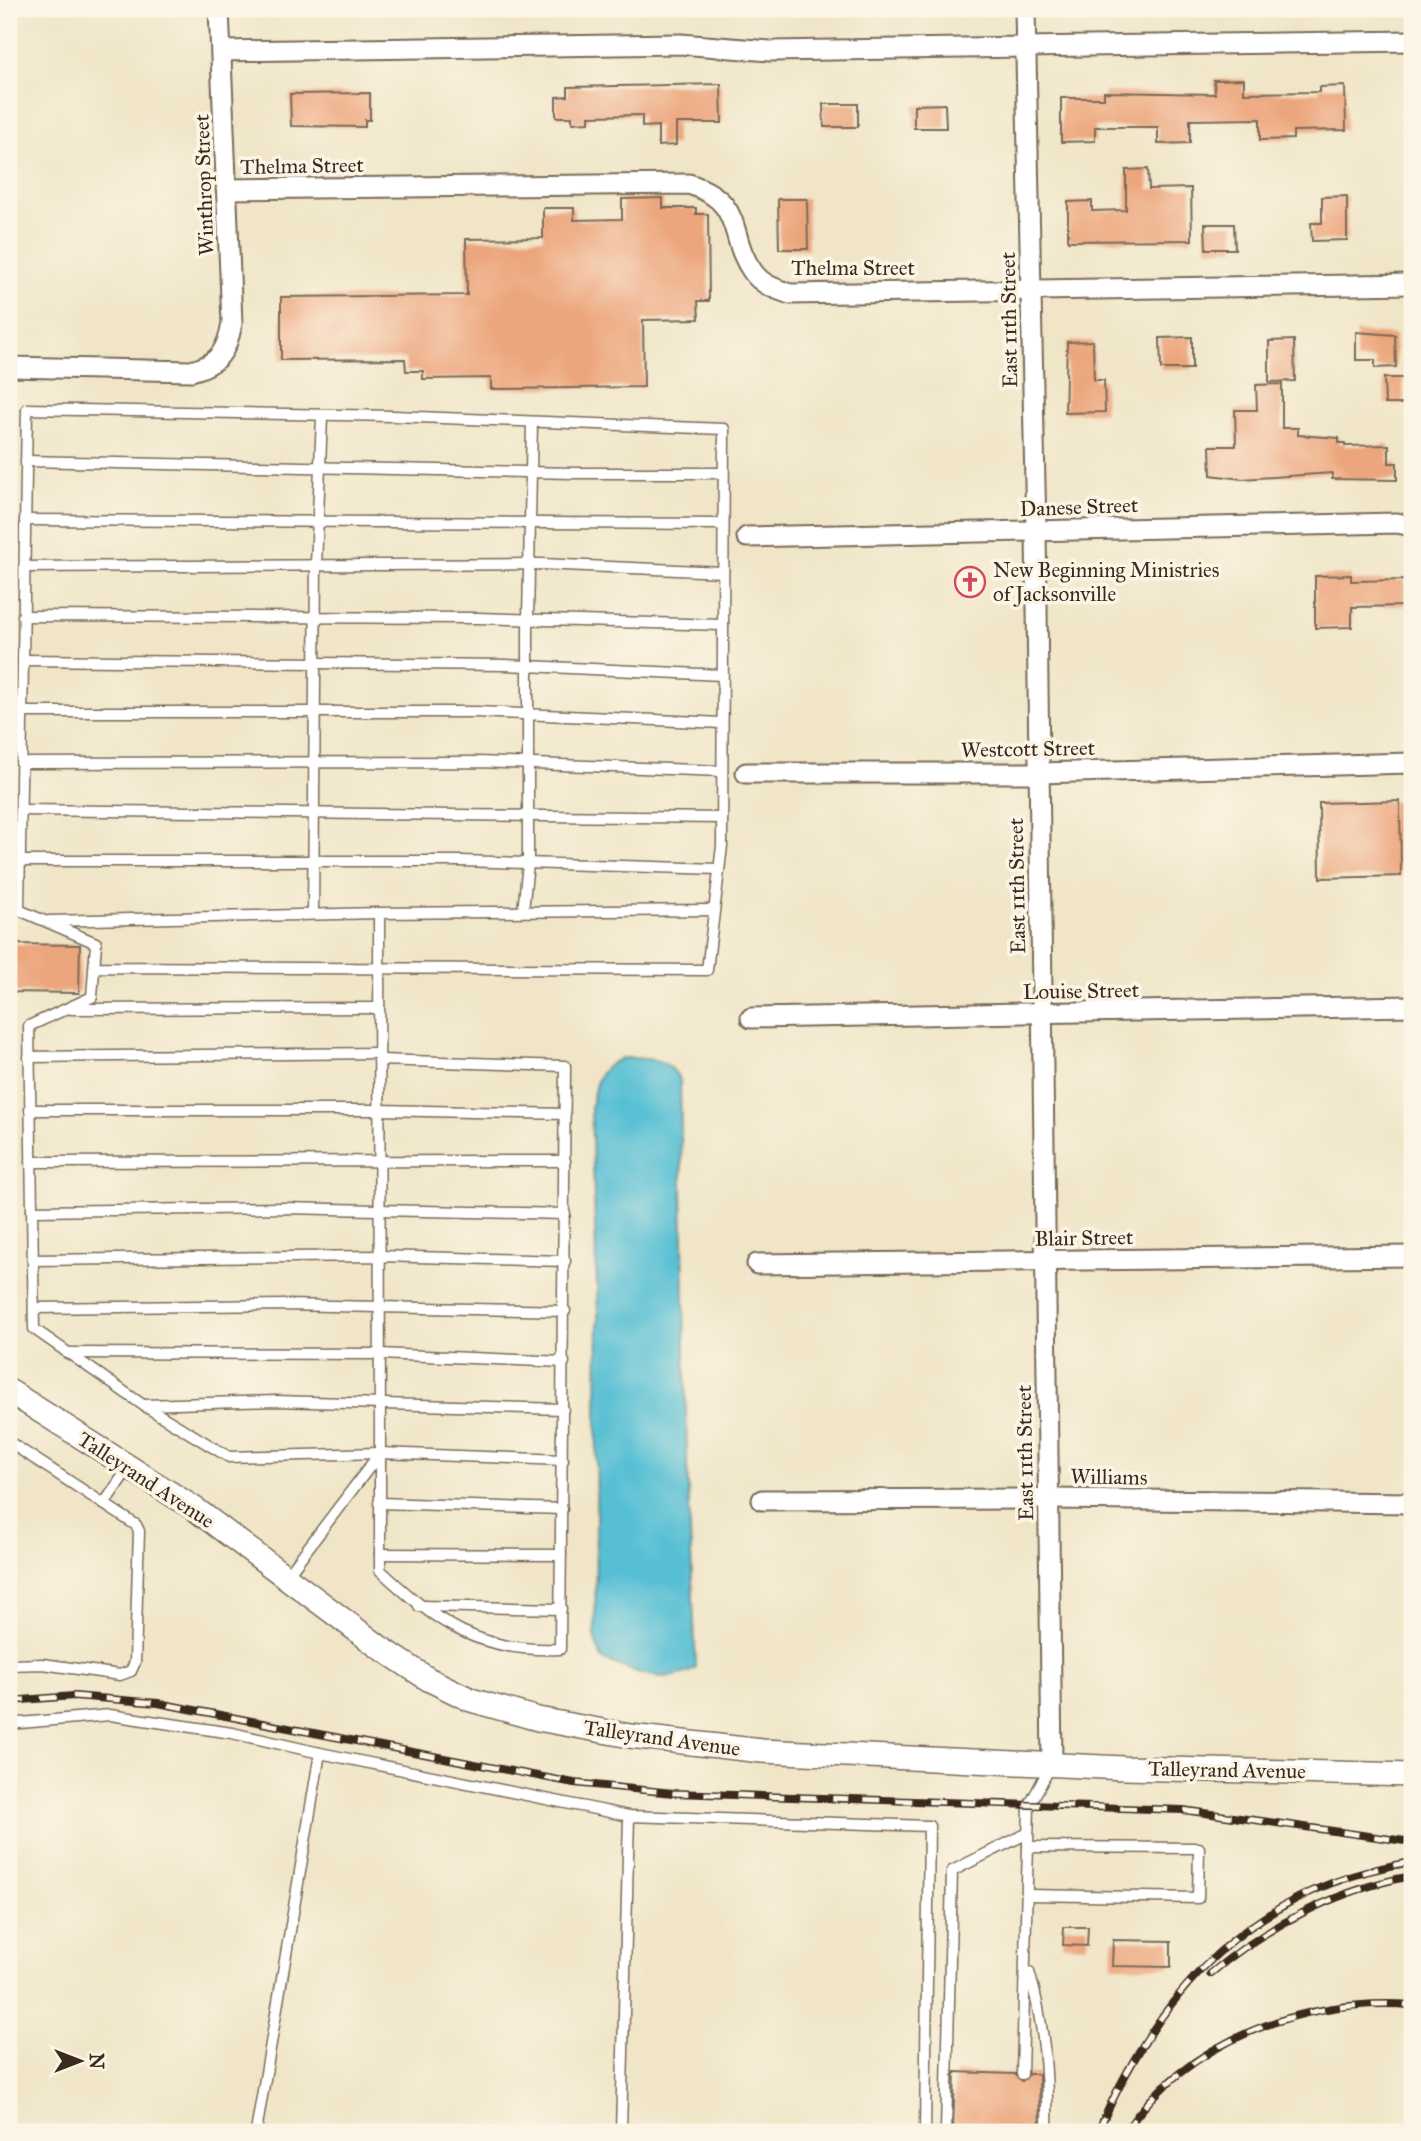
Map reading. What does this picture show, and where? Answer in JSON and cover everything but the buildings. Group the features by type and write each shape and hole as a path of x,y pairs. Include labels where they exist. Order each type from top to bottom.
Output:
{"street":[{"name":"Winthrop Street","path":"9,368 191,371 208,367 221,357 229,341 232,323 219,9"},
{"name":"East 11th Street","path":"1025,9 1036,531 1052,1763"},
{"path":"222,51 680,44 770,51 1412,41"},
{"name":"Thelma Street","path":"226,189 690,184 716,198 728,210 753,273 769,287 790,294 1412,284"},
{"name":"Danese Street","path":"747,537 1291,523 1397,523 1412,526"},
{"name":"Westcott Street","path":"746,773 1038,773 1412,763"},
{"name":"Louise Street","path":"751,1018 1042,1015 1412,1006"},
{"name":"Blair Street","path":"757,1264 1412,1256"},
{"name":"Talleyrand Avenue","path":"9,1391 195,1509 378,1646 428,1679 471,1700 538,1719 630,1736 762,1751 1124,1768 1412,1775"},
{"name":"Williams","path":"762,1500 1049,1499 1412,1503"}],"lane":[{"path":"94,967 707,970 722,818 724,429 27,408 19,910 96,943 94,967 92,997 29,1026 34,1329 143,1405 229,1457 380,1453 563,1460"},
{"path":"313,914 316,565 322,417"},
{"path":"523,911 528,863 526,764 529,714 532,422"},
{"path":"26,461 532,472 723,473"},
{"path":"25,520 723,524"},
{"path":"24,567 531,564 723,572"},
{"path":"23,616 528,619 723,625"},
{"path":"23,660 529,666 722,675"},
{"path":"22,712 529,714 722,723"},
{"path":"21,763 526,764 722,771"},
{"path":"20,810 722,818"},
{"path":"19,861 528,863 719,869"},
{"path":"45,921 313,914 713,910"},
{"path":"29,1057 379,1056 565,1066 565,1311 560,1649 528,1651 482,1641 419,1606 380,1570 378,1405 379,1354 379,1056 379,1008 379,968 379,913"},
{"path":"66,1009 379,1008"},
{"path":"30,1110 379,1110 565,1114"},
{"path":"31,1162 565,1161"},
{"path":"32,1212 283,1208 565,1214"},
{"path":"33,1260 379,1256 565,1261"},
{"path":"34,1308 379,1307 565,1311"},
{"path":"67,1353 379,1354 564,1362"},
{"path":"143,1405 275,1401 564,1409"},
{"path":"9,1443 136,1525 139,1531 135,1662 131,1671 120,1675 43,1664 9,1665"},
{"path":"286,1578 380,1453"},
{"path":"104,1504 129,1467"},
{"path":"379,1503 562,1509"},
{"path":"380,1554 561,1555"},
{"path":"419,1606 561,1609"},
{"path":"9,1724 110,1715 232,1733 629,1816 929,1826 925,2132"},
{"path":"256,2132 320,1753"},
{"path":"1022,2074 1029,1806 1034,1791 1052,1763"},
{"path":"621,2132 629,1816"},
{"path":"946,2132 952,1871 1028,1833"},
{"path":"1027,1895 1198,1898 1199,1848 1028,1847"},
{"path":"1026,1961 1039,2005 1048,2074 1047,2132"}],"water":[{"path":"622,1058 656,1060 675,1072 680,1080 687,1462 696,1668 685,1674 661,1677 602,1659 595,1640 598,1315 591,1107 602,1071"}],"railway":[{"path":"9,1701 74,1696 158,1703 574,1783 673,1793 1183,1810 1412,1842"},
{"path":"1098,2132 1122,2081 1150,2033 1182,1991 1218,1953 1259,1921 1304,1895 1355,1875 1412,1862"},
{"path":"1210,1974 1255,1940 1305,1912 1357,1890 1412,1876"},
{"path":"1125,2132 1151,2100 1181,2072 1215,2049 1252,2031 1291,2017 1331,2009 1371,2004 1412,2005"}],"place":[{"name":"New Beginning Ministries of Jacksonville","path":"970,582"}]}
